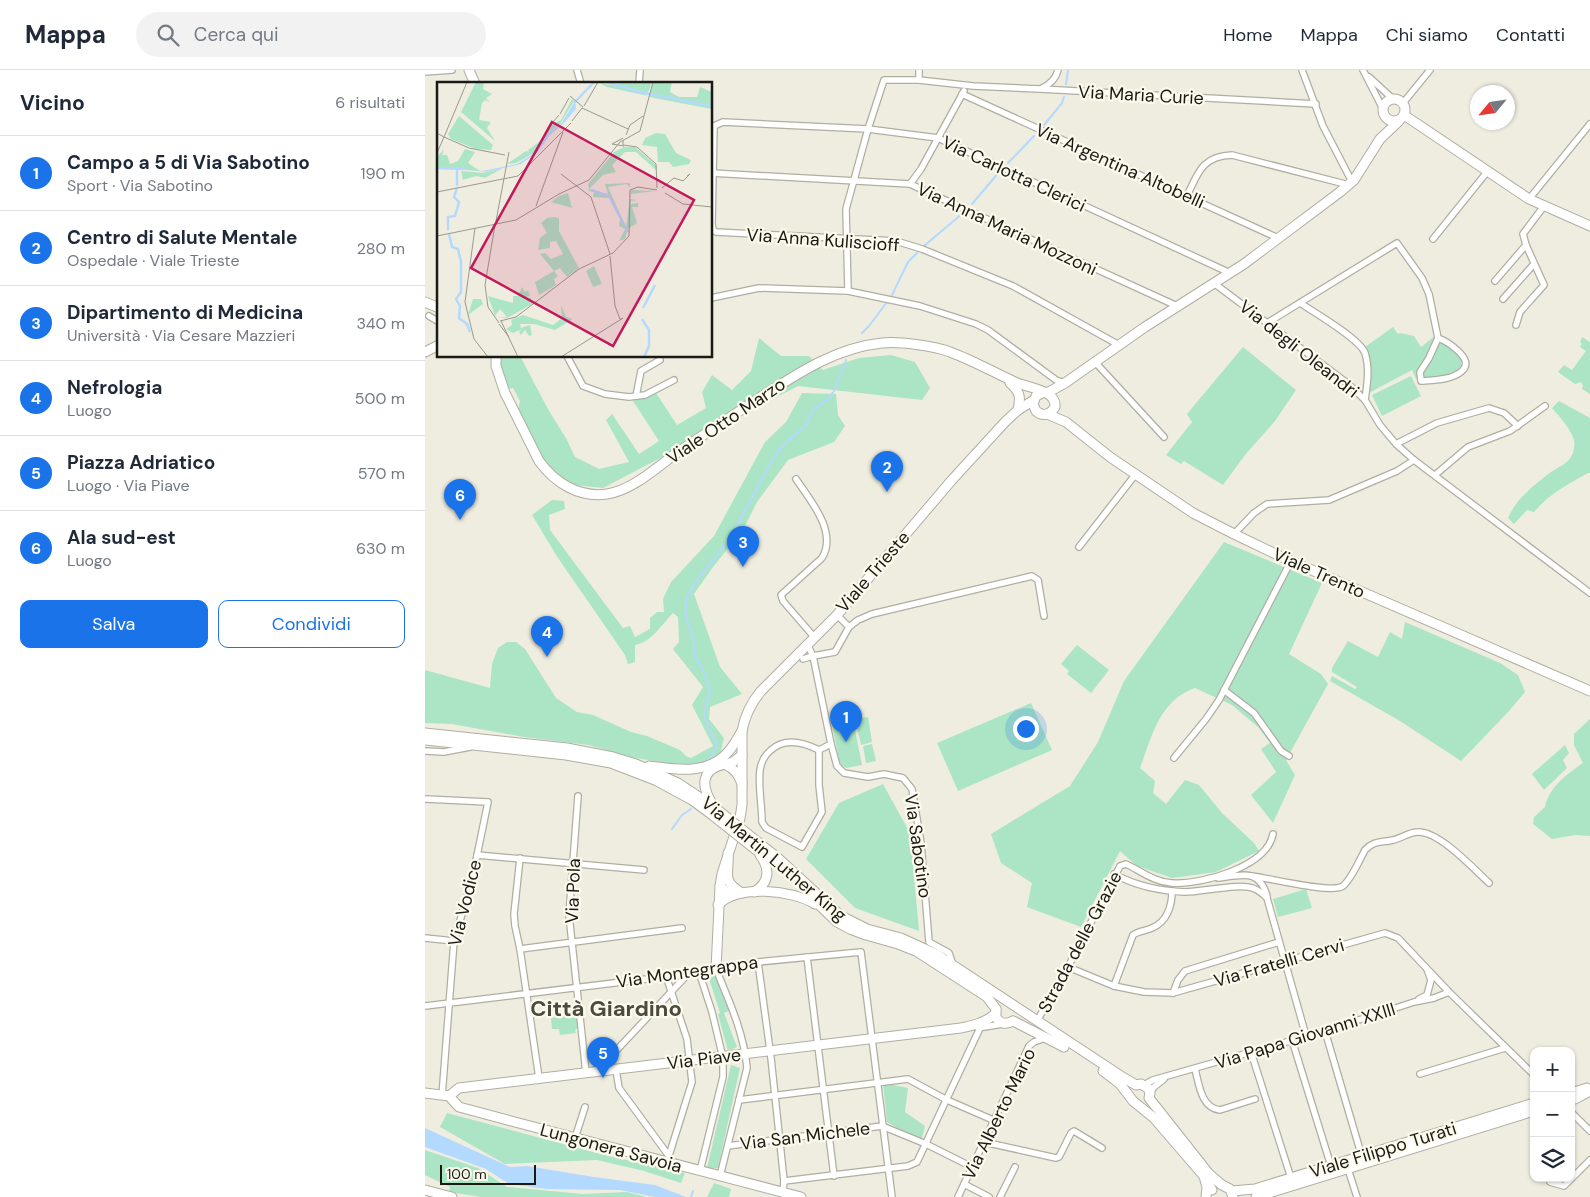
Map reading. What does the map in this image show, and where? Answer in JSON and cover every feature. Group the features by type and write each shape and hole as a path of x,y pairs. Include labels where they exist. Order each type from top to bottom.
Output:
{"street":[{"path":"425,72 452,70"},
{"path":"469,70 474,82"},
{"path":"919,70 919,80"},
{"path":"1040,89 1049,85 1057,77 1058,70"},
{"path":"1302,70 1345,184"},
{"path":"1403,103 1430,70"},
{"path":"1187,196 1201,168 1214,157 1221,156 1232,155 1345,184 1354,180 1380,139 1402,118 1406,109 1403,103 1393,99 1365,72"},
{"path":"1365,72 1384,113 1391,121 1402,118 1529,199 1590,226"},
{"name":"Via Maria Curie","path":"867,129 884,80 919,80 967,86 1316,104"},
{"path":"910,184 967,86"},
{"name":"Via Argentina Altobelli","path":"962,94 1278,238"},
{"path":"1380,139 1384,126 1384,113 1387,102 1393,99"},
{"name":"Via Carlotta Clerici","path":"713,130 717,123 867,129 938,138 1230,274"},
{"path":"1529,199 1590,124"},
{"path":"848,291 846,209 867,129"},
{"path":"1036,411 1034,399 1038,394 1046,393 1063,384 1177,306 1230,274 1345,184 1363,165"},
{"path":"1433,239 1487,172"},
{"name":"Via Anna Maria Mozzoni","path":"713,173 910,184 1177,306"},
{"path":"1516,325 1520,312 1544,285 1526,246 1523,234 1544,206"},
{"name":"Via Anna Kuliscioff","path":"713,230 716,232 895,242 922,249 1013,286 1119,345"},
{"path":"1267,323 1397,243 1423,278 1429,294 1438,338 1420,372 1421,380 1443,378 1462,371 1465,367 1465,362 1458,350 1448,342 1438,338"},
{"path":"1495,281 1526,246"},
{"path":"1503,298 1534,264"},
{"name":"Via degli Oleandri","path":"1215,284 1347,383 1365,400 1381,425 1414,460 1590,593"},
{"path":"713,298 759,288 848,291 919,306 976,324 1003,339 1063,384"},
{"path":"425,302 437,307"},
{"path":"1300,303 1357,342 1365,352 1368,373 1365,400"},
{"path":"429,316 437,321"},
{"name":"Viale Otto Marzo","path":"490,358 496,366 505,394 533,452 546,471 570,488 581,493 594,494 607,494 626,488 806,368 833,355 862,346 884,343 907,344 948,351 1021,385 1046,393"},
{"path":"425,352 437,346"},
{"name":"Viale Otto Marzo","path":"496,358 496,366"},
{"path":"568,358 583,386 605,394 645,395 674,380"},
{"path":"636,396 641,371 659,360"},
{"path":"1095,362 1164,437"},
{"path":"1003,377 1020,395 1014,413 1036,411 1041,414 1047,414 1051,412 1063,384"},
{"name":"Viale Otto Marzo","path":"1021,385 1034,399"},
{"path":"1046,393 1053,396 1055,404"},
{"name":"Viale Trieste","path":"742,731 751,704 761,691 837,615 951,481 1014,413 1034,399"},
{"name":"Viale Trento","path":"1055,404 1066,422"},
{"path":"1435,475 1468,447 1499,437 1545,406"},
{"path":"1397,444 1437,424 1489,408 1504,413 1518,426"},
{"name":"Viale Trento","path":"1047,414 1066,422 1135,475 1193,512 1233,534 1590,691"},
{"path":"1233,534 1241,524 1267,504 1329,500 1397,472 1414,460"},
{"path":"1079,547 1135,475"},
{"path":"796,479 822,518 825,529 826,551 822,558 781,595 783,601 815,638"},
{"path":"1174,758 1206,719 1224,690 1291,561"},
{"path":"793,660 835,652 849,627 858,620 872,614 1031,576 1038,580 1044,616"},
{"path":"837,615 849,627"},
{"path":"807,646 813,656 831,744 819,750 799,742 787,741 775,746 765,756 760,769 762,822 766,828 802,847 822,812 819,785 819,750"},
{"path":"803,659 815,666"},
{"path":"1224,690 1254,714 1281,751 1289,756"},
{"path":"720,1176 747,1068 746,1054 737,1022 716,969 720,886 741,812 742,731"},
{"path":"635,764 692,770 706,767 725,760 742,731"},
{"name":"Via Martin Luther King","path":"425,733 592,752 635,764 677,783 757,846 825,912 850,929 898,944 916,952 987,997 996,1011"},
{"name":"Via Martin Luther King","path":"425,740 566,754 611,763 655,780 713,810"},
{"name":"Via Sabotino","path":"831,744 837,766 844,773 868,777 884,774 903,778 912,790 921,843 929,942 949,953 953,965"},
{"path":"425,752 455,751 479,745"},
{"path":"713,810 705,788 705,779 708,771 732,753 742,755"},
{"path":"725,760 737,773 742,784"},
{"name":"Via Pola","path":"578,796 569,915 586,1073"},
{"name":"Via Vodice","path":"425,799 488,802 472,880 453,941 446,1096"},
{"name":"Strada delle Grazie","path":"1037,1021 1068,967 1114,874 1120,866 1126,864 1150,878 1162,881 1183,882 1242,875 1319,888 1339,888 1345,885 1369,845 1374,842 1393,840 1420,831 1427,832 1455,851 1489,883"},
{"name":"Strada delle Grazie","path":"1209,879 1253,861 1267,848 1272,841 1273,834"},
{"path":"754,892 763,885 767,876 767,865 757,846"},
{"name":"Via Martin Luther King","path":"757,846 778,858 841,916 867,929 919,945 1140,1085"},
{"path":"728,853 728,878 736,892"},
{"path":"477,855 644,870"},
{"path":"520,858 514,914 539,1078"},
{"path":"1114,874 1139,885 1172,891 1186,892 1239,887 1253,888 1267,898"},
{"path":"1252,876 1258,879 1264,887 1306,1036"},
{"path":"720,886 726,892 754,892 799,896 825,912"},
{"path":"1114,986 1133,935 1152,928 1163,920 1172,903 1172,891"},
{"path":"718,905 736,892"},
{"path":"520,949 682,928"},
{"name":"Via Fratelli Cervi","path":"1068,967 1114,986 1144,992 1173,993 1385,933 1398,938 1427,967"},
{"path":"425,938 453,941"},
{"name":"Via Fratelli Cervi","path":"1173,993 1178,980 1185,971 1279,942"},
{"name":"Via Montegrappa","path":"425,1006 688,974 758,962 861,952 871,1038"},
{"path":"807,957 834,1176"},
{"path":"758,962 785,1181 783,1192"},
{"path":"1427,967 1449,992 1530,1071"},
{"path":"1427,967 1431,980 1427,995"},
{"path":"699,972 713,1012 723,1058 723,1077 700,1171"},
{"path":"597,1072 688,974"},
{"path":"666,976 687,1039 692,1082 668,1159"},
{"name":"Via Papa Giovanni XXIII","path":"1414,1002 1427,995 1449,992"},
{"name":"Via Papa Giovanni XXIII","path":"1140,1085 1325,1031 1449,992"},
{"path":"1008,1022 1017,1012 1012,1004 1003,1003 996,1011 998,1020 1047,1037 1108,1074 1120,1084 1133,1101 1154,1118 1203,1175 1210,1196"},
{"name":"Via Piave","path":"446,1096 459,1088 723,1058 817,1044 961,1028 981,1024 996,1011"},
{"name":"Via Piave","path":"961,1028 980,1028 1008,1022"},
{"path":"785,1181 834,1176 917,1162 980,1028"},
{"path":"1325,1031 1362,1157"},
{"name":"Via Alberto Mario","path":"958,1197 1029,1046 1047,1037"},
{"path":"871,1038 892,1197"},
{"path":"1292,1040 1331,1166"},
{"path":"1420,1074 1505,1048"},
{"path":"1251,1052 1291,1178"},
{"name":"Via Papa Giovanni XXIII","path":"1195,1069 1203,1098 1215,1110 1255,1098"},
{"path":"616,1070 619,1088 668,1159"},
{"name":"Via Papa Giovanni XXIII","path":"1150,1096 1154,1087 1166,1078"},
{"path":"739,1100 907,1079 947,1100 993,1120"},
{"path":"1130,1096 1131,1091 1140,1085 1148,1088 1150,1096 1209,1174 1222,1185 1227,1186 1232,1194"},
{"path":"1575,1092 1590,1089"},
{"path":"1575,1099 1590,1089"},
{"name":"Lungonera Savoia","path":"425,1093 446,1096 459,1107 575,1138 668,1159 700,1171 801,1197"},
{"path":"1138,1104 1146,1102 1150,1096"},
{"name":"Viale Filippo Turati","path":"1232,1194 1255,1189 1530,1105"},
{"path":"575,1138 585,1107"},
{"name":"Viale Filippo Turati","path":"1257,1197 1530,1113"},
{"path":"1575,1116 1590,1131"},
{"path":"882,1126 926,1144 972,1167"},
{"name":"Via San Michele","path":"728,1146 882,1126"},
{"path":"984,1142 1056,1158 1059,1157 1071,1133 1074,1131 1103,1148"},
{"path":"1575,1175 1590,1160"},
{"path":"1000,1197 1015,1167"},
{"path":"1348,1169 1357,1197"},
{"path":"1550,1182 1564,1186 1568,1182"},
{"path":"965,1184 989,1197"},
{"path":"1210,1196 1216,1186 1222,1185"},
{"path":"425,1190 452,1197"}],"green space":[{"path":"1393,327 1398,334 1414,336 1421,347 1436,335 1436,338 1418,378 1416,379 1412,370 1367,394 1365,347"},
{"path":"1582,337 1590,342 1590,394 1582,389 1583,385 1581,382 1575,384 1558,372 1564,365 1572,370 1586,351 1580,347"},
{"path":"759,338 781,356 809,356 823,370 859,358 891,355 915,362 930,388 922,400 798,386 603,488 574,485 551,473 535,448 518,410 520,401 513,388 508,389 504,382 498,358 521,358 575,457 599,469 629,462 606,420 612,414 639,454 659,441 633,401 654,390 677,425 706,408 702,392 712,375 732,390 751,371"},
{"path":"1439,340 1461,354 1462,371 1443,377 1422,379 1421,373"},
{"path":"1243,347 1296,390 1275,421 1245,455 1223,485 1184,461 1181,464 1166,455 1192,422 1187,414"},
{"path":"1411,376 1421,396 1382,416 1372,395"},
{"path":"802,393 836,394 838,415 845,426 834,442 788,460 757,502 743,530 694,594 720,667 742,694 710,707 709,719 724,738 720,755 704,764 683,766 636,758 588,745 524,737 452,724 425,723 425,670 490,688 492,664 498,648 507,642 516,642 525,649 556,698 577,712 593,715 631,732 647,736 680,750 691,758 713,746 692,705 703,687 673,649 679,642 678,617 673,613 651,637 635,645 635,662 628,664 625,655 558,558 532,515 552,500 564,501 565,509 549,515 550,530 623,628 630,626 635,637 650,629 650,618 657,612 664,612 663,599 671,582 714,536 765,442 786,422"},
{"path":"1559,401 1590,418 1590,473 1559,490 1534,512 1527,510 1514,524 1508,518 1521,498 1532,487 1565,463 1573,454 1574,440 1565,423 1552,408"},
{"path":"1224,542 1322,583 1289,654 1321,674 1328,684 1286,760 1295,775 1273,823 1251,795 1276,772 1261,749 1270,743 1259,728 1232,705 1195,688 1173,701 1165,711 1153,732 1140,768 1155,781 1153,793 1166,804 1185,780 1199,785 1222,813 1254,843 1259,851 1216,872 1172,878 1137,866 1120,851 1081,927 1027,907 1032,883 1001,863 991,834 1070,786 1098,742 1124,681"},
{"path":"1405,622 1500,663 1518,675 1525,692 1461,761 1400,721 1330,681 1332,676 1355,689 1357,687 1332,672 1332,668 1348,641 1378,657 1390,632 1402,639"},
{"path":"1077,645 1109,670 1091,693 1067,674 1069,671 1061,664"},
{"path":"1031,703 1052,750 958,791 937,743"},
{"path":"868,717 872,742 861,745 855,719"},
{"path":"1590,719 1590,836 1575,835 1552,839 1533,824 1534,817 1545,807 1550,793 1559,782 1583,763 1574,745 1574,734"},
{"path":"853,720 862,765 846,768 841,765 839,760 832,724"},
{"path":"872,744 876,761 866,763 863,746"},
{"path":"1565,745 1569,753 1563,760 1567,768 1544,790 1532,774"},
{"path":"883,784 910,833 919,931 855,908 806,859 839,803"},
{"path":"1306,889 1312,908 1278,917 1273,899"},
{"path":"716,974 729,1011 724,1013 737,1047 728,1051 718,1014 720,1013 708,975"},
{"path":"572,1015 577,1017 579,1027 575,1030 576,1033 560,1035 559,1029 552,1029 551,1018"},
{"path":"731,1065 740,1068 718,1168 707,1168"},
{"path":"883,1083 908,1088 905,1112 925,1126 921,1142 887,1122"},
{"path":"447,1113 604,1155 685,1173 681,1183 644,1171 597,1160 505,1164 440,1127"},
{"path":"425,1150 478,1168 507,1187 583,1194 627,1192 647,1197 481,1197 449,1192 450,1187 425,1175"},
{"path":"714,1183 731,1189 729,1197 707,1197"}],"water":[{"path":"425,1128 510,1167 527,1166 655,1185 686,1197 655,1197 620,1190 547,1189 509,1184 486,1169 425,1147"}],"waterway":[{"path":"1066,84 1068,70"},
{"path":"1044,125 1062,103 1064,97"},
{"path":"1008,163 1034,136"},
{"path":"972,204 1000,171"},
{"path":"924,246 963,213"},
{"path":"892,295 908,262 917,253"},
{"path":"862,333 887,302"},
{"path":"710,759 717,744 704,714 710,690 704,672 695,656 693,637 686,618 686,599 697,580 734,532 773,458 807,424 812,411 828,399 834,391 846,360"},
{"path":"672,829 682,815 691,809"},
{"path":"691,1197 693,1191"}],"place":[{"name":"Centro di Salute Mentale","path":"887,492"},
{"name":"Ala sud-est","path":"460,520"},
{"name":"Dipartimento di Medicina","path":"743,567"},
{"name":"Nefrologia","path":"547,657"},
{"name":"Campo a 5 di Via Sabotino","path":"846,742"},
{"name":"Piazza Adriatico","path":"603,1078"}],"district":[{"name":"Città Giardino","path":"606,1008"}]}
